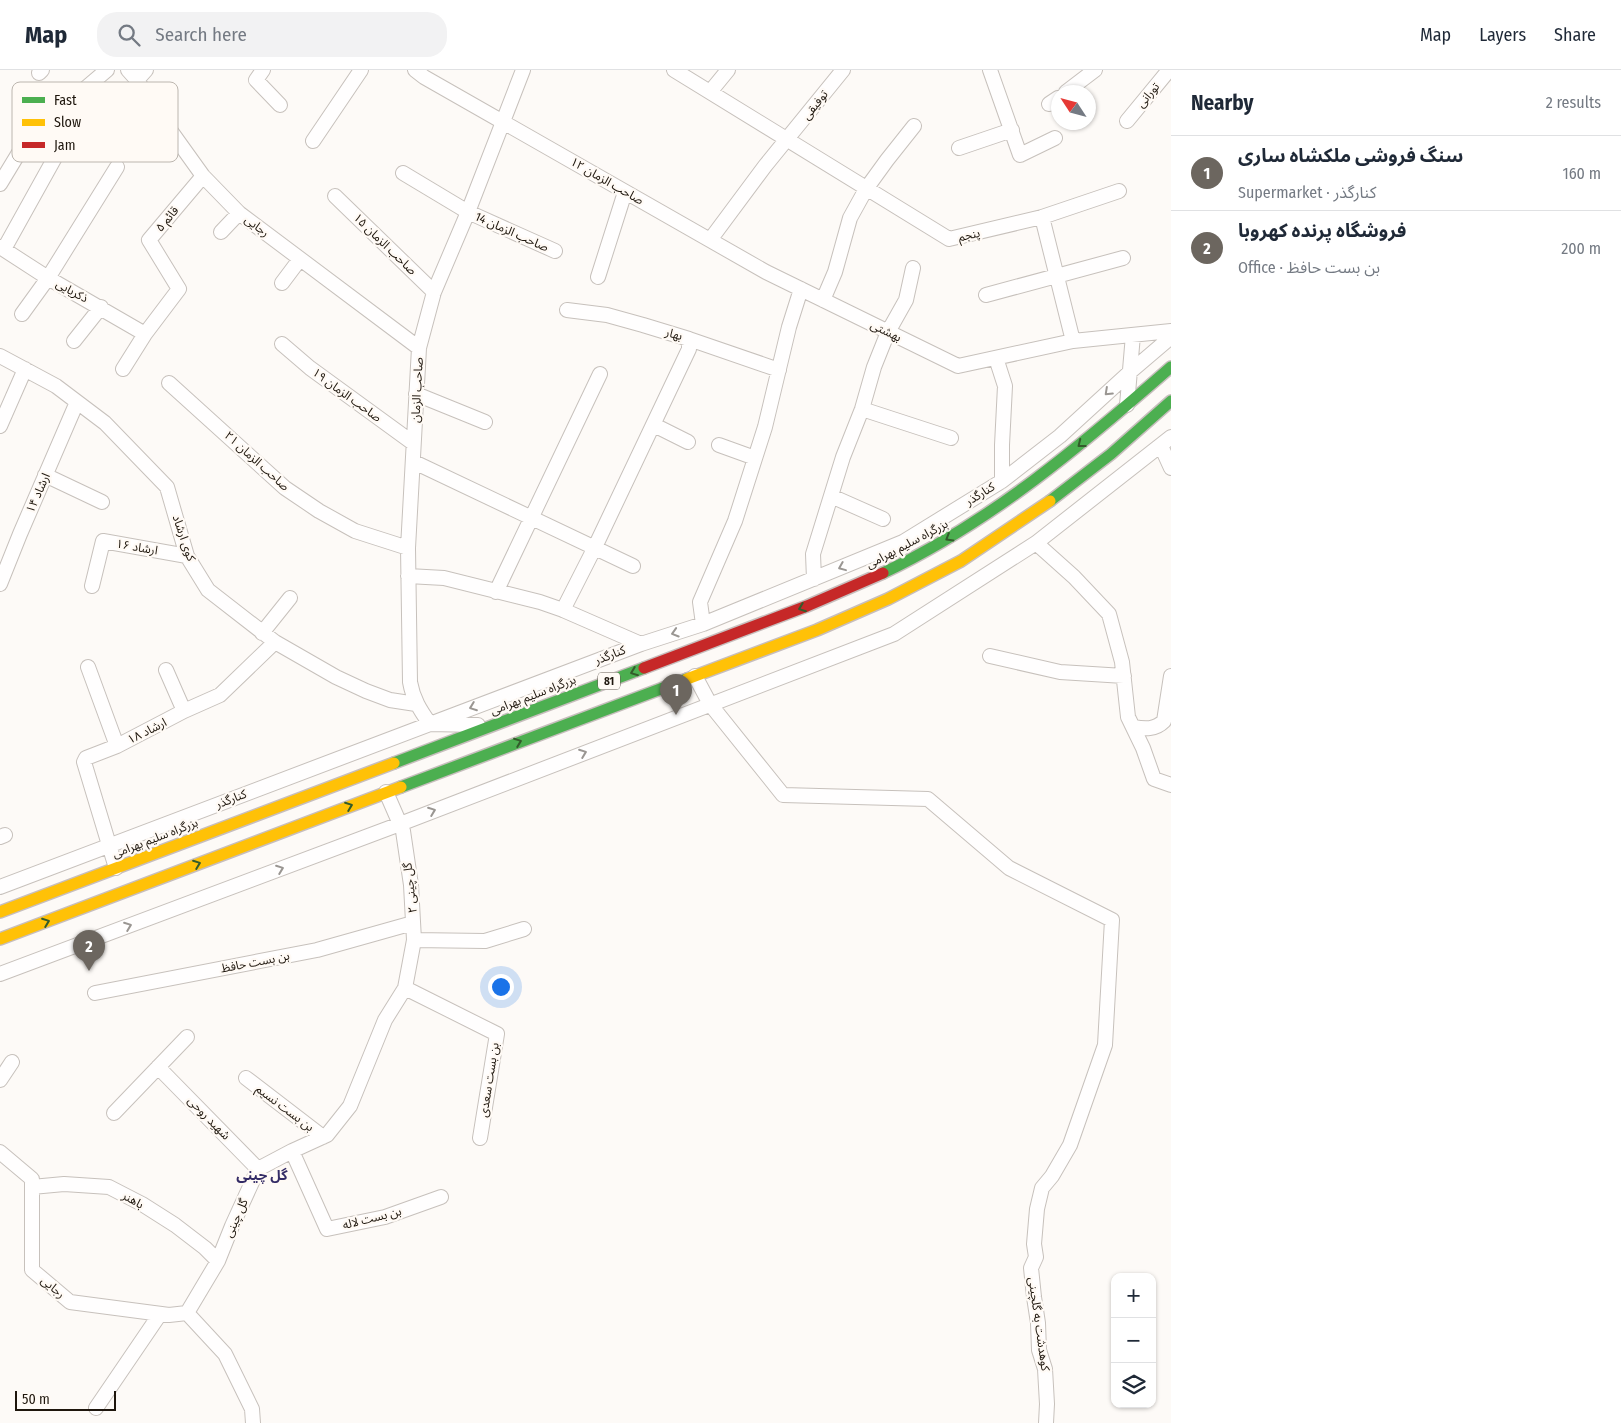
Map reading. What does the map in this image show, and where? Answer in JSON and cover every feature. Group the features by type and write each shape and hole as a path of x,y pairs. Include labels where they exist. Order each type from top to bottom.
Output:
{"highway":[{"name":"بزرگراه سلیم بهرامی","path":"0,912 807,606 877,576 948,539 1027,487 1095,434 1171,367"},
{"name":"81","path":"0,939 816,630 888,598 961,561 1044,506 1111,454 1171,401"}],"street":[{"path":"93,82 107,70"},
{"path":"263,70 256,80 280,105"},
{"path":"313,141 361,70"},
{"name":"صاحب الزمان ۱۲","path":"415,70 424,77 710,240"},
{"name":"صاحب الزمان","path":"430,724 416,704 410,682 408,548 419,348 434,292 524,70"},
{"name":"پنجم","path":"674,70 949,239 1042,217 1119,191"},
{"path":"710,92 728,70"},
{"name":"توفیقی","path":"710,240 765,166 843,70"},
{"path":"990,70 1020,155 1055,138"},
{"path":"1075,85 1095,70"},
{"name":"تورانی","path":"1127,120 1169,70"},
{"path":"823,300 835,272 850,218 866,189 914,126"},
{"path":"959,148 1012,130"},
{"name":"رجایی","path":"178,142 203,176 239,213 419,348"},
{"path":"0,184 13,162"},
{"path":"2,248 52,162"},
{"path":"22,314 48,278 117,167"},
{"name":"صاحب الزمان 14","path":"403,173 468,212 555,251"},
{"name":"قائم ۵","path":"145,334 179,289 149,240 203,176"},
{"path":"598,277 625,192"},
{"name":"صاحب الزمان ۱۵","path":"335,196 434,292"},
{"path":"221,232 239,213"},
{"path":"1042,217 1072,340 1171,331"},
{"name":"بهشتی","path":"710,240 766,272 958,366 1072,340"},
{"name":"ذکریایی","path":"2,248 48,278 145,334"},
{"path":"986,295 1122,258"},
{"path":"282,282 300,259"},
{"path":"814,579 813,554 842,458 862,409 874,366 888,332 906,300 913,268"},
{"path":"703,624 700,602 735,521 765,427 789,327 801,289"},
{"path":"74,341 101,307"},
{"name":"بهار","path":"567,310 607,315 689,339 779,370"},
{"path":"123,369 145,334"},
{"path":"1127,405 1133,334"},
{"name":"کنارگذر","path":"0,887 641,644 703,624 904,542 1002,481 1060,436 1171,337"},
{"path":"563,610 654,425 689,349 689,339"},
{"name":"صاحب الزمان ۱۹","path":"282,344 310,368 414,442"},
{"name":"کوی ارشاد","path":"0,356 56,386 106,423 167,487 187,556 208,590 275,642 336,677 390,700 416,704"},
{"path":"996,358 1005,386 1002,481"},
{"path":"0,426 25,368"},
{"path":"496,592 600,374"},
{"name":"صاحب الزمان ۲۱","path":"169,383 284,488 355,531 408,548"},
{"path":"416,394 484,422"},
{"name":"ارشاد ۱۴","path":"1,579 77,402"},
{"path":"862,409 951,438"},
{"path":"654,425 688,442"},
{"path":"0,974 400,824 894,634 1036,543 1166,441 1171,468"},
{"path":"718,445 755,458"},
{"path":"414,462 633,566"},
{"path":"46,475 102,502"},
{"path":"831,496 883,519"},
{"name":"ارشاد ۱۶","path":"92,586 103,541 187,556"},
{"path":"1036,543 1074,577 1109,614 1122,662 1128,717 1143,748 1154,779 1171,785"},
{"path":"408,576 444,578 540,602 641,644"},
{"path":"262,632 290,598"},
{"name":"ارشاد ۱۸","path":"108,846 84,762 86,758 117,746 184,711 220,696 275,642"},
{"path":"990,656 1060,672 1124,676"},
{"path":"88,667 117,746"},
{"path":"166,670 184,711"},
{"path":"695,676 710,704"},
{"path":"1133,727 1146,729 1159,726 1164,721 1171,676"},
{"name":"کوهدشت به گلچینی","path":"710,704 783,796 928,798 1009,868 1112,920 1105,1045 1070,1145 1052,1176 1042,1188 1037,1209 1034,1244 1036,1257 1031,1268 1040,1350 1045,1369 1046,1423"},
{"path":"430,724 491,725"},
{"path":"329,787 352,754"},
{"name":"گل چینی ۲","path":"386,792 403,831 411,885 414,940 405,988"},
{"path":"108,846 116,868"},
{"name":"بن بست حافظ","path":"95,993 317,950 413,923"},
{"path":"414,940 485,941 524,929"},
{"path":"258,1169 292,1151 327,1136 350,1106 384,1020 405,988"},
{"name":"بن بست سعدی","path":"405,988 497,1034 480,1138"},
{"path":"114,1113 186,1037"},
{"path":"0,1080 12,1062"},
{"name":"شهید روحی","path":"158,1067 258,1169"},
{"name":"بن بست نسیم","path":"246,1078 323,1137"},
{"name":"بن بست لاله","path":"292,1151 326,1229 385,1218 441,1197"},
{"path":"2,1155 32,1179 32,1187"},
{"name":"گل چینی","path":"187,1313 218,1261 258,1169"},
{"name":"باهنر","path":"32,1187 64,1184 109,1187 142,1204 175,1225 205,1248 218,1261"},
{"name":"رجایی","path":"32,1187 32,1270 70,1302 168,1315 187,1313"},
{"path":"187,1313 225,1354 252,1409 253,1423"},
{"path":"96,1408 160,1314"}],"traffic: fast":[{"path":"883,573 923,553 998,506 1104,425 1171,367"},
{"path":"1050,501 1111,454 1171,401"},
{"path":"394,763 644,668"},
{"path":"401,787 687,679"}],"traffic: slow":[{"path":"687,679 817,630 888,599 961,561 1050,501"},
{"path":"0,912 394,763"},
{"path":"0,939 401,787"}],"traffic: jam":[{"path":"644,668 807,606 883,573"}],"place":[{"name":"سنگ فروشی ملکشاه ساری","path":"676,715"},
{"name":"فروشگاه پرنده کهروبا","path":"89,971"}],"district":[{"name":"گل چینی","path":"262,1175"}]}
